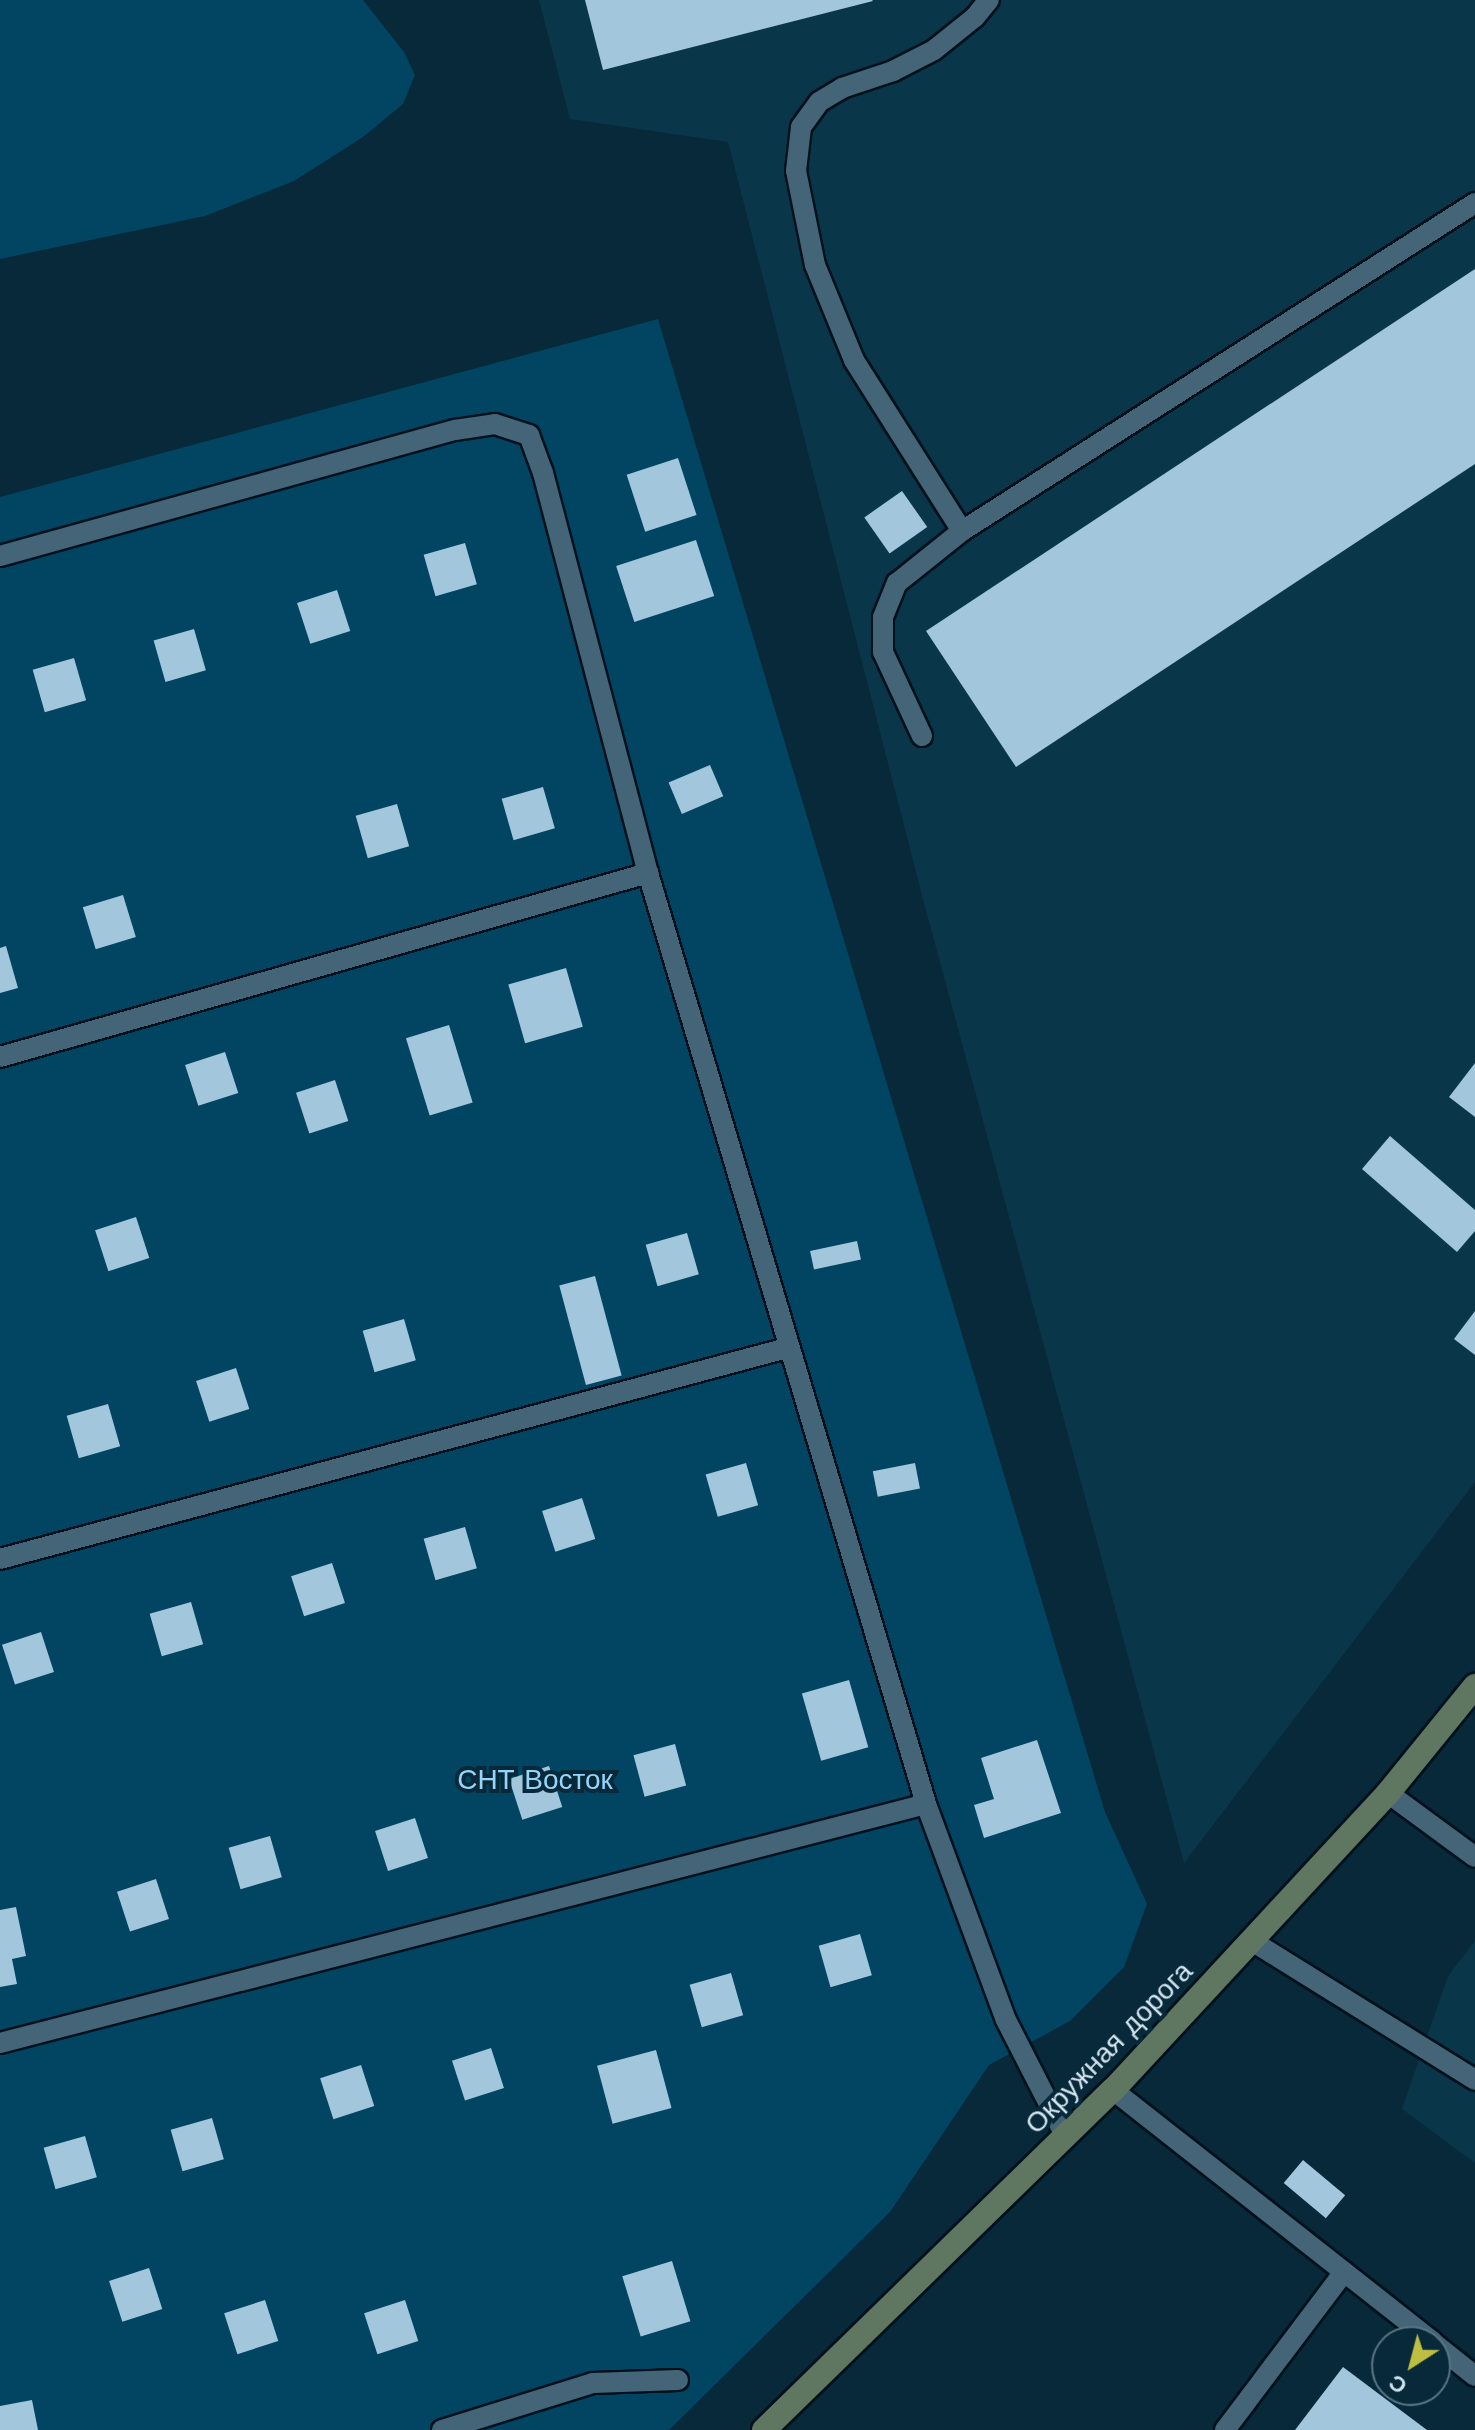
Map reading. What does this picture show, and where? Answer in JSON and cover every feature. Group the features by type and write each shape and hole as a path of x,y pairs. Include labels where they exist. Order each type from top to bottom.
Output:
{"main road":[{"name":"Окружная дорога","path":"764,2430 1113,2090 1388,1793 1475,1686"}],"lane":[{"path":"962,531 854,360 815,265 796,171 801,127 819,102 842,88 893,71 934,50 975,17 989,0"},
{"path":"922,736 883,652 883,617 897,583 962,531 1475,203"},
{"path":"0,556 455,430 495,424 529,435 547,488 648,873 787,1348 926,1804 1006,2020 1066,2137"},
{"path":"0,1057 648,873"},
{"path":"0,1559 787,1348"},
{"path":"1388,1793 1475,1857"},
{"path":"0,2043 926,1804"},
{"path":"1252,1941 1475,2080"},
{"path":"1113,2090 1412,2326"},
{"path":"1225,2430 1344,2272"},
{"path":"1451,2357 1475,2376"},
{"path":"442,2430 593,2383 678,2380"}],"shaded area":[{"path":"539,0 1475,0 1475,1482 1184,1863 924,903 728,142 570,119"},
{"path":"1475,1941 1475,2163 1402,2109 1448,1976"}],"green space":[{"path":"0,0 363,0 404,52 415,75 403,104 363,137 294,181 205,216 0,259"},
{"name":"СНТ Восток","path":"658,319 1105,1812 1147,1904 1124,1967 1070,2021 989,2065 890,2212 669,2430 0,2430 0,497"}],"building":[{"path":"585,0 872,0 873,1 603,70"},
{"path":"1475,269 1475,464 1016,767 926,631"},
{"path":"678,458 697,515 645,532 627,475"},
{"path":"902,491 927,527 890,553 864,517"},
{"path":"696,540 714,596 634,622 616,566"},
{"path":"465,543 477,584 436,596 424,555"},
{"path":"337,590 350,631 310,644 297,603"},
{"path":"194,629 206,670 165,682 154,641"},
{"path":"74,658 86,700 45,712 33,670"},
{"path":"710,765 723,796 682,814 669,783"},
{"path":"543,787 555,828 514,840 502,799"},
{"path":"397,804 409,846 368,858 356,816"},
{"path":"123,895 136,937 96,949 83,907"},
{"path":"6,946 18,988 0,993 0,948"},
{"path":"566,968 583,1027 525,1043 508,985"},
{"path":"449,1025 473,1102 430,1116 406,1038"},
{"path":"225,1052 238,1093 198,1106 185,1065"},
{"path":"1475,1063 1475,1117 1449,1097"},
{"path":"335,1080 348,1121 309,1134 296,1093"},
{"path":"1390,1136 1475,1210 1475,1231 1457,1252 1362,1169"},
{"path":"136,1217 149,1258 108,1271 95,1230"},
{"path":"687,1233 699,1274 658,1286 646,1245"},
{"path":"857,1241 861,1260 814,1270 810,1251"},
{"path":"595,1276 622,1375 586,1385 559,1286"},
{"path":"1475,1311 1475,1355 1454,1339"},
{"path":"404,1319 416,1360 375,1372 363,1331"},
{"path":"236,1368 249,1409 209,1422 196,1381"},
{"path":"108,1404 120,1446 79,1458 67,1416"},
{"path":"746,1463 758,1505 718,1517 706,1475"},
{"path":"915,1463 920,1489 878,1497 873,1471"},
{"path":"582,1498 595,1539 555,1552 542,1511"},
{"path":"465,1527 477,1568 436,1580 424,1539"},
{"path":"332,1563 345,1603 304,1616 291,1576"},
{"path":"191,1602 203,1644 162,1656 150,1614"},
{"path":"41,1632 54,1672 15,1685 2,1645"},
{"path":"849,1680 868,1747 821,1761 802,1694"},
{"path":"1037,1740 1061,1813 984,1838 974,1805 994,1799 981,1758"},
{"path":"675,1744 686,1786 645,1797 633,1755"},
{"path":"549,1766 562,1807 522,1820 509,1779"},
{"path":"415,1818 428,1858 388,1871 375,1831"},
{"path":"270,1836 282,1877 241,1889 229,1848"},
{"path":"156,1879 169,1919 130,1932 117,1892"},
{"path":"16,1907 26,1956 12,1959 17,1984 0,1987 0,1910"},
{"path":"860,1934 872,1975 831,1987 819,1946"},
{"path":"731,1973 743,2015 702,2027 690,1985"},
{"path":"491,2048 504,2088 465,2101 452,2061"},
{"path":"656,2050 672,2108 613,2124 597,2066"},
{"path":"361,2065 374,2106 333,2119 320,2078"},
{"path":"212,2118 224,2159 183,2171 171,2130"},
{"path":"85,2136 97,2177 56,2189 44,2148"},
{"path":"1303,2160 1345,2195 1326,2218 1284,2183"},
{"path":"672,2261 690,2321 641,2336 622,2276"},
{"path":"149,2268 162,2309 122,2322 109,2281"},
{"path":"265,2300 278,2341 237,2354 224,2313"},
{"path":"405,2300 418,2341 377,2354 364,2313"},
{"path":"1343,2367 1371,2388 1371,2406 1395,2406 1427,2430 1295,2430"},
{"path":"32,2400 38,2430 0,2430 0,2406"}]}
